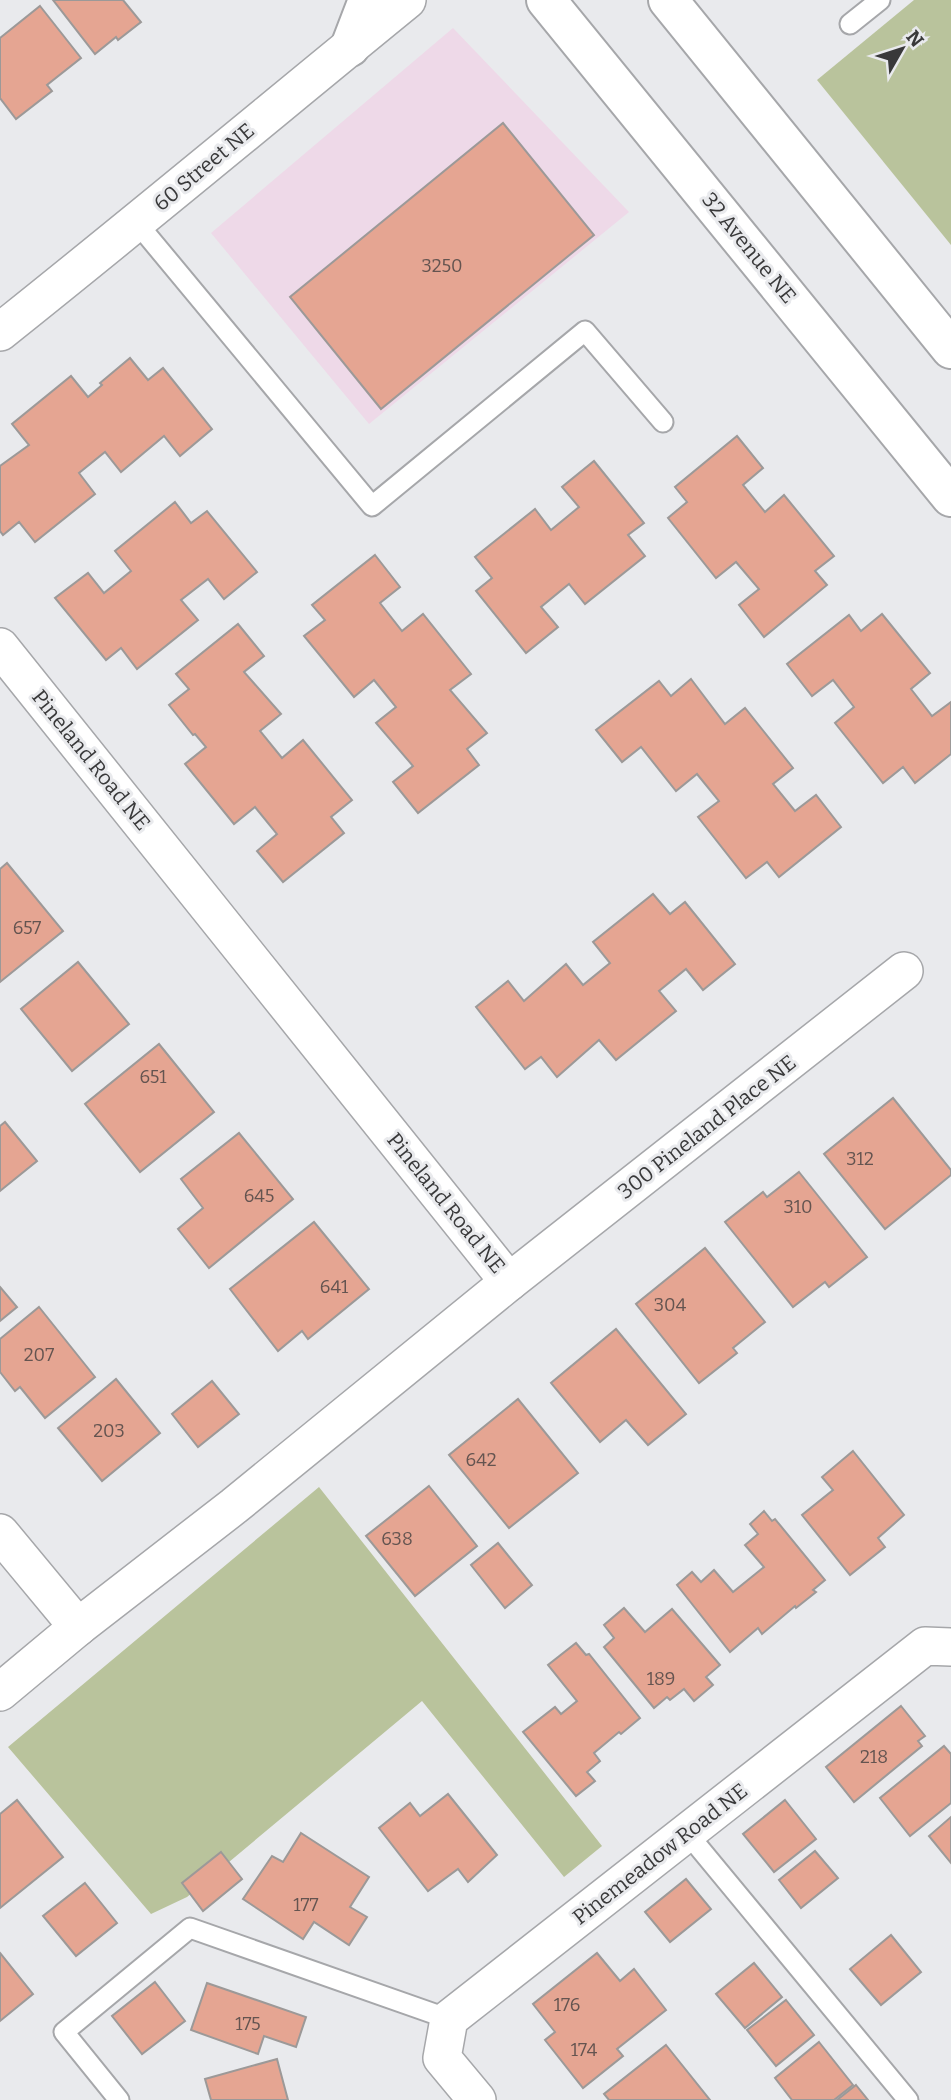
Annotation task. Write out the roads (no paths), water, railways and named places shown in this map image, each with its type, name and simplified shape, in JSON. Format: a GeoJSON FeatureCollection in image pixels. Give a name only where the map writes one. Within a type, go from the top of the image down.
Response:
{"type":"FeatureCollection","features":[{"type":"Feature","properties":{"kind":"main road"},"geometry":{"type":"LineString","coordinates":[[350,47],[368,0]]}},
{"type":"Feature","properties":{"kind":"main road","name":"32 Avenue NE"},"geometry":{"type":"LineString","coordinates":[[546,0],[951,497]]}},
{"type":"Feature","properties":{"kind":"main road"},"geometry":{"type":"LineString","coordinates":[[668,0],[951,349]]}},
{"type":"Feature","properties":{"kind":"main road"},"geometry":{"type":"LineString","coordinates":[[696,0],[714,57]]}},
{"type":"Feature","properties":{"kind":"street","name":"60 Street NE"},"geometry":{"type":"LineString","coordinates":[[0,332],[137,223],[407,0]]}},
{"type":"Feature","properties":{"kind":"street","name":"Pineland Road NE"},"geometry":{"type":"LineString","coordinates":[[0,647],[509,1282],[0,1692]]}},
{"type":"Feature","properties":{"kind":"street","name":"300 Pineland Place NE"},"geometry":{"type":"LineString","coordinates":[[509,1282],[904,971]]}},
{"type":"Feature","properties":{"kind":"street"},"geometry":{"type":"LineString","coordinates":[[0,1533],[78,1627]]}},
{"type":"Feature","properties":{"kind":"street","name":"Pinemeadow Road NE"},"geometry":{"type":"LineString","coordinates":[[449,2019],[925,1646],[951,1647]]}},
{"type":"Feature","properties":{"kind":"street"},"geometry":{"type":"LineString","coordinates":[[449,2019],[442,2058],[477,2100]]}},
{"type":"Feature","properties":{"kind":"lane"},"geometry":{"type":"LineString","coordinates":[[850,24],[880,0]]}},
{"type":"Feature","properties":{"kind":"lane"},"geometry":{"type":"LineString","coordinates":[[137,223],[372,506],[585,331],[663,422]]}},
{"type":"Feature","properties":{"kind":"lane"},"geometry":{"type":"LineString","coordinates":[[687,1833],[908,2100]]}},
{"type":"Feature","properties":{"kind":"lane"},"geometry":{"type":"LineString","coordinates":[[119,2100],[64,2032],[190,1928],[449,2019]]}}]}
